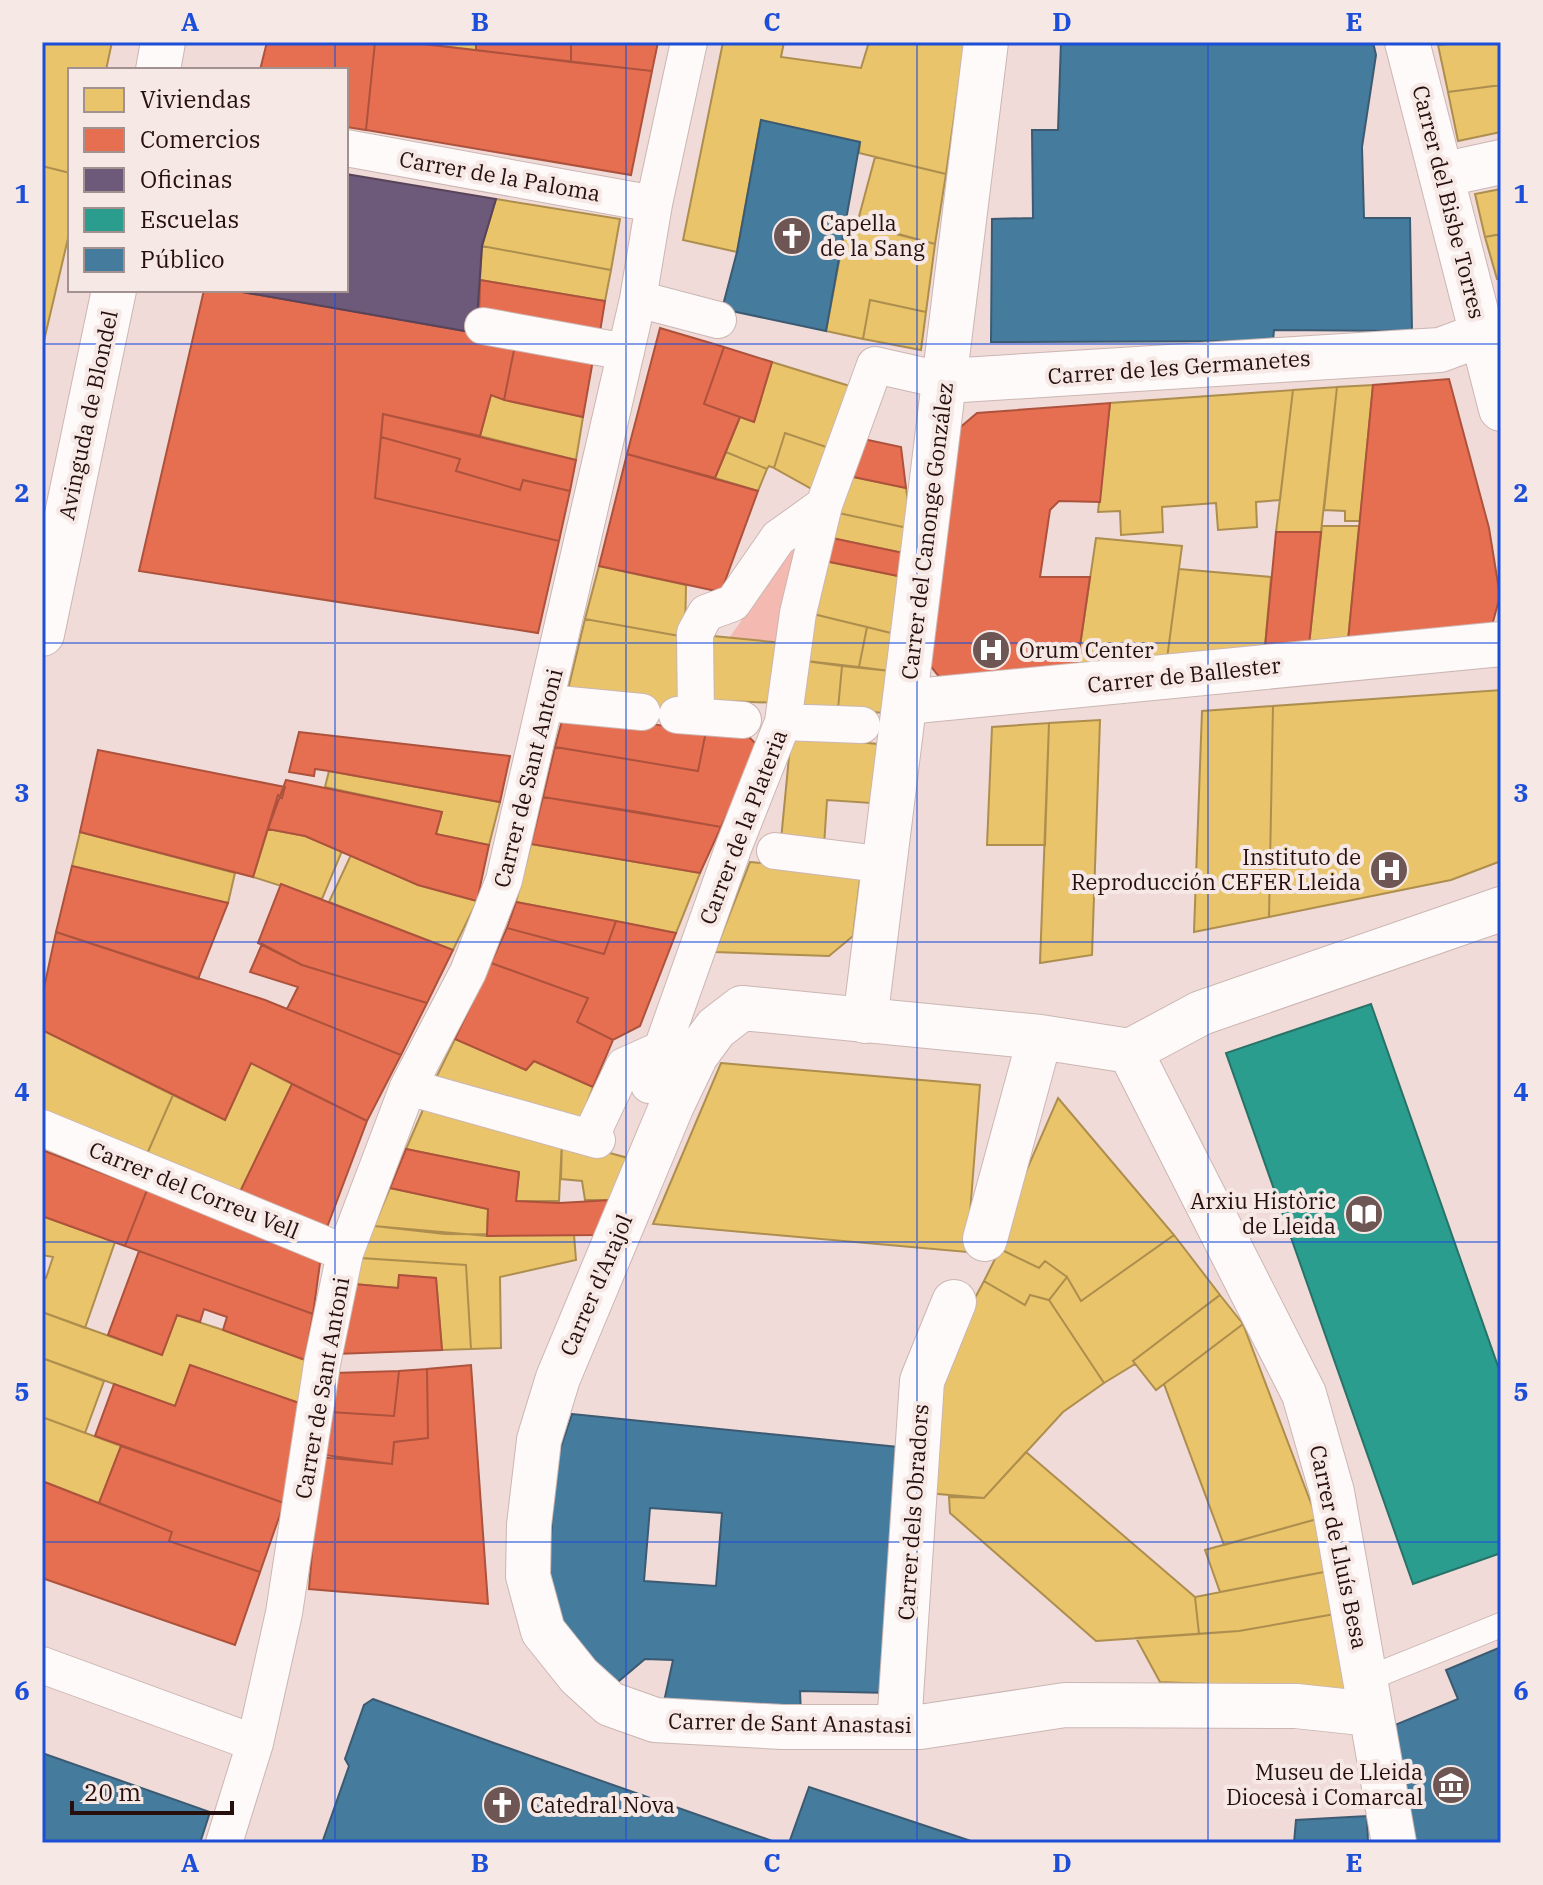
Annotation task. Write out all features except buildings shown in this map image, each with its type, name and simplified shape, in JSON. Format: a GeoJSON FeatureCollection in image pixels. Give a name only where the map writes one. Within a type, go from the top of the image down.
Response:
{"type":"FeatureCollection","features":[{"type":"Feature","properties":{"kind":"street"},"geometry":{"type":"LineString","coordinates":[[158,68],[163,42]]}},
{"type":"Feature","properties":{"kind":"street","name":"Carrer de Sant Antoni"},"geometry":{"type":"LineString","coordinates":[[224,1843],[255,1743],[288,1587],[322,1364],[345,1253],[408,1087],[468,972],[504,880],[531,759],[548,703],[638,299],[654,204],[689,42]]}},
{"type":"Feature","properties":{"kind":"street","name":"Carrer del Canonge González"},"geometry":{"type":"LineString","coordinates":[[865,1021],[887,865],[881,717],[946,381],[986,42]]}},
{"type":"Feature","properties":{"kind":"street","name":"Carrer del Bisbe Torres"},"geometry":{"type":"LineString","coordinates":[[1407,42],[1501,409]]}},
{"type":"Feature","properties":{"kind":"street","name":"Carrer de la Paloma"},"geometry":{"type":"LineString","coordinates":[[348,148],[654,204]]}},
{"type":"Feature","properties":{"kind":"street"},"geometry":{"type":"LineString","coordinates":[[1441,175],[1501,162]]}},
{"type":"Feature","properties":{"kind":"street","name":"Avinguda de Blondel"},"geometry":{"type":"LineString","coordinates":[[42,634],[114,292]]}},
{"type":"Feature","properties":{"kind":"street"},"geometry":{"type":"LineString","coordinates":[[638,299],[718,320]]}},
{"type":"Feature","properties":{"kind":"street"},"geometry":{"type":"LineString","coordinates":[[483,326],[626,352]]}},
{"type":"Feature","properties":{"kind":"street","name":"Carrer de les Germanetes"},"geometry":{"type":"LineString","coordinates":[[875,365],[946,381],[1440,350],[1483,334]]}},
{"type":"Feature","properties":{"kind":"street","name":"Carrer de la Plateria"},"geometry":{"type":"LineString","coordinates":[[649,1085],[679,1052],[757,849],[783,722],[798,613],[824,505],[875,365]]}},
{"type":"Feature","properties":{"kind":"street"},"geometry":{"type":"LineString","coordinates":[[671,714],[695,633],[706,613],[733,603],[778,538],[824,505]]}},
{"type":"Feature","properties":{"kind":"street","name":"Carrer de Ballester"},"geometry":{"type":"LineString","coordinates":[[783,722],[881,717],[1501,644]]}},
{"type":"Feature","properties":{"kind":"street"},"geometry":{"type":"LineString","coordinates":[[548,703],[743,720]]}},
{"type":"Feature","properties":{"kind":"street"},"geometry":{"type":"LineString","coordinates":[[757,849],[887,865]]}},
{"type":"Feature","properties":{"kind":"street"},"geometry":{"type":"LineString","coordinates":[[865,1021],[1040,1037],[1130,1051],[1201,1013],[1501,909]]}},
{"type":"Feature","properties":{"kind":"street","name":"Carrer d'Arajol"},"geometry":{"type":"LineString","coordinates":[[529,1525],[539,1440],[558,1378],[672,1105],[679,1052],[742,1008],[865,1021]]}},
{"type":"Feature","properties":{"kind":"street"},"geometry":{"type":"LineString","coordinates":[[985,1239],[1040,1037]]}},
{"type":"Feature","properties":{"kind":"street","name":"Carrer de Lluís Besa"},"geometry":{"type":"LineString","coordinates":[[1130,1051],[1304,1394],[1332,1492],[1394,1843]]}},
{"type":"Feature","properties":{"kind":"street"},"geometry":{"type":"LineString","coordinates":[[408,1087],[593,1139],[624,1066],[679,1052]]}},
{"type":"Feature","properties":{"kind":"street","name":"Carrer del Correu Vell"},"geometry":{"type":"LineString","coordinates":[[42,1128],[345,1253]]}},
{"type":"Feature","properties":{"kind":"street","name":"Carrer dels Obradors"},"geometry":{"type":"LineString","coordinates":[[899,1727],[922,1381],[954,1302]]}},
{"type":"Feature","properties":{"kind":"street","name":"Carrer de Sant Anastasi"},"geometry":{"type":"LineString","coordinates":[[529,1525],[528,1576],[543,1631],[579,1676],[610,1704],[655,1720],[783,1727],[899,1727],[1065,1705],[1296,1706],[1369,1697]]}},
{"type":"Feature","properties":{"kind":"street"},"geometry":{"type":"LineString","coordinates":[[42,1665],[255,1743]]}},
{"type":"Feature","properties":{"kind":"lane"},"geometry":{"type":"LineString","coordinates":[[1369,1697],[1501,1625]]}},
{"type":"Feature","properties":{"kind":"shaded area"},"geometry":{"type":"Polygon","coordinates":[[[811,523],[783,643],[729,638],[811,523]]]}},
{"type":"Feature","properties":{"kind":"place","name":"Capella de la Sang"},"geometry":{"type":"Point","coordinates":[792,236]}},
{"type":"Feature","properties":{"kind":"place","name":"Orum Center"},"geometry":{"type":"Point","coordinates":[991,650]}},
{"type":"Feature","properties":{"kind":"place","name":"Instituto de Reproducción CEFER Lleida"},"geometry":{"type":"Point","coordinates":[1389,870]}},
{"type":"Feature","properties":{"kind":"place","name":"Arxiu Històric de Lleida"},"geometry":{"type":"Point","coordinates":[1364,1214]}},
{"type":"Feature","properties":{"kind":"place","name":"Museu de Lleida Diocesà i Comarcal"},"geometry":{"type":"Point","coordinates":[1451,1785]}},
{"type":"Feature","properties":{"kind":"place","name":"Catedral Nova"},"geometry":{"type":"Point","coordinates":[502,1805]}}]}
